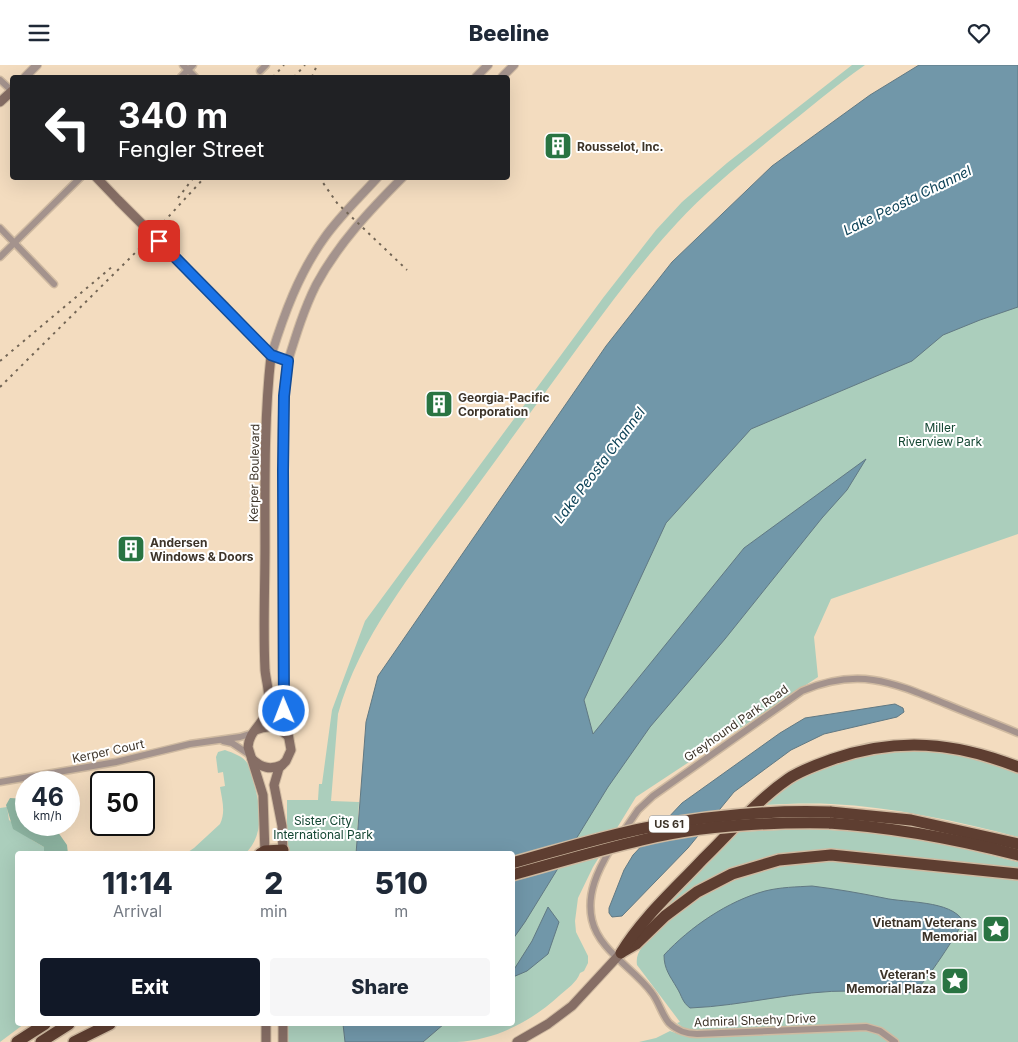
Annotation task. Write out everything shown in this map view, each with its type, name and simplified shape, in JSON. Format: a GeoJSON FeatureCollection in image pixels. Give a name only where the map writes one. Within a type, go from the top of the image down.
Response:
{"type":"FeatureCollection","features":[{"type":"Feature","properties":{"kind":"highway"},"geometry":{"type":"LineString","coordinates":[[619,955],[630,938],[698,865],[762,799],[790,777],[852,752],[883,746],[911,744],[958,748],[992,756],[1018,767]]}},
{"type":"Feature","properties":{"kind":"highway","name":"US 61"},"geometry":{"type":"LineString","coordinates":[[515,862],[644,828],[697,819],[767,813],[829,817],[949,839],[1018,855]]}},
{"type":"Feature","properties":{"kind":"highway","name":"US 61"},"geometry":{"type":"LineString","coordinates":[[515,874],[643,839],[694,831],[829,817],[870,815],[911,820],[1018,844]]}},
{"type":"Feature","properties":{"kind":"highway"},"geometry":{"type":"LineString","coordinates":[[619,955],[636,944],[664,916],[696,893],[747,868],[779,860],[831,855],[1018,874]]}},
{"type":"Feature","properties":{"kind":"highway"},"geometry":{"type":"LineString","coordinates":[[29,1034],[39,1026]]}},
{"type":"Feature","properties":{"kind":"highway"},"geometry":{"type":"LineString","coordinates":[[17,1042],[42,1026]]}},
{"type":"Feature","properties":{"kind":"highway"},"geometry":{"type":"LineString","coordinates":[[41,1042],[66,1026]]}},
{"type":"Feature","properties":{"kind":"highway"},"geometry":{"type":"LineString","coordinates":[[74,1042],[106,1026]]}},
{"type":"Feature","properties":{"kind":"main road"},"geometry":{"type":"LineString","coordinates":[[0,102],[10,93]]}},
{"type":"Feature","properties":{"kind":"main road"},"geometry":{"type":"LineString","coordinates":[[99,180],[271,355],[288,361],[284,396],[284,711],[291,750],[275,778],[274,785],[282,826],[283,851]]}},
{"type":"Feature","properties":{"kind":"main road","name":"Kerper Boulevard"},"geometry":{"type":"LineString","coordinates":[[263,851],[263,795],[248,743],[254,731],[264,720],[269,701],[265,671],[265,510],[268,382],[271,355]]}},
{"type":"Feature","properties":{"kind":"main road"},"geometry":{"type":"LineString","coordinates":[[254,731],[272,727],[281,729],[288,736]]}},
{"type":"Feature","properties":{"kind":"main road"},"geometry":{"type":"LineString","coordinates":[[251,757],[260,765],[268,768],[282,765]]}},
{"type":"Feature","properties":{"kind":"main road"},"geometry":{"type":"LineString","coordinates":[[517,1042],[548,1024],[572,1006],[619,955]]}},
{"type":"Feature","properties":{"kind":"main road"},"geometry":{"type":"LineString","coordinates":[[266,1026],[266,1042]]}},
{"type":"Feature","properties":{"kind":"main road"},"geometry":{"type":"LineString","coordinates":[[283,1026],[283,1042]]}},
{"type":"Feature","properties":{"kind":"street"},"geometry":{"type":"LineString","coordinates":[[27,75],[37,65]]}},
{"type":"Feature","properties":{"kind":"street"},"geometry":{"type":"LineString","coordinates":[[185,68],[193,65]]}},
{"type":"Feature","properties":{"kind":"street"},"geometry":{"type":"LineString","coordinates":[[260,71],[266,65]]}},
{"type":"Feature","properties":{"kind":"street"},"geometry":{"type":"LineString","coordinates":[[478,75],[488,65]]}},
{"type":"Feature","properties":{"kind":"street"},"geometry":{"type":"LineString","coordinates":[[504,75],[514,65]]}},
{"type":"Feature","properties":{"kind":"street"},"geometry":{"type":"LineString","coordinates":[[0,80],[10,89]]}},
{"type":"Feature","properties":{"kind":"street"},"geometry":{"type":"LineString","coordinates":[[0,257],[78,180]]}},
{"type":"Feature","properties":{"kind":"street","name":"Kerper Boulevard"},"geometry":{"type":"LineString","coordinates":[[271,355],[288,307],[312,258],[338,221],[375,180]]}},
{"type":"Feature","properties":{"kind":"street"},"geometry":{"type":"LineString","coordinates":[[288,361],[310,298],[326,267],[349,234],[400,180]]}},
{"type":"Feature","properties":{"kind":"street"},"geometry":{"type":"LineString","coordinates":[[0,229],[54,284]]}},
{"type":"Feature","properties":{"kind":"street","name":"Greyhound Park Road"},"geometry":{"type":"LineString","coordinates":[[619,955],[603,943],[594,929],[590,903],[594,881],[616,841],[638,810],[653,796],[802,691],[825,682],[837,680],[867,678],[880,680],[912,690],[1018,733]]}},
{"type":"Feature","properties":{"kind":"street","name":"Kerper Court"},"geometry":{"type":"LineString","coordinates":[[0,782],[108,763],[254,731]]}},
{"type":"Feature","properties":{"kind":"street"},"geometry":{"type":"LineString","coordinates":[[219,739],[232,743],[251,757]]}},
{"type":"Feature","properties":{"kind":"street","name":"Admiral Sheehy Drive"},"geometry":{"type":"LineString","coordinates":[[619,955],[647,986],[658,1001],[669,1023],[684,1033],[697,1035],[866,1027],[880,1031],[895,1042]]}},
{"type":"Feature","properties":{"kind":"green space","name":"Sister City International Park"},"geometry":{"type":"Polygon","coordinates":[[[852,65],[865,65],[821,98],[726,177],[701,199],[664,238],[602,315],[415,569],[396,596],[362,654],[348,683],[338,714],[331,801],[359,802],[356,851],[287,851],[287,800],[318,800],[332,710],[365,621],[603,298],[656,230],[682,202],[727,163],[852,65]]]}},
{"type":"Feature","properties":{"kind":"green space","name":"Miller Riverview Park"},"geometry":{"type":"Polygon","coordinates":[[[1018,295],[1018,534],[831,599],[814,637],[818,677],[636,797],[593,867],[578,898],[575,921],[576,932],[588,956],[588,963],[584,971],[580,973],[569,988],[538,1013],[515,1026],[515,925],[572,773],[586,619],[717,437],[1018,295]]]}},
{"type":"Feature","properties":{"kind":"green space"},"geometry":{"type":"Polygon","coordinates":[[[919,747],[981,758],[1018,772],[1018,837],[948,820],[878,808],[822,804],[762,805],[786,786],[809,772],[844,758],[919,747]]]}},
{"type":"Feature","properties":{"kind":"green space"},"geometry":{"type":"Polygon","coordinates":[[[225,750],[241,757],[250,767],[256,789],[260,819],[256,837],[248,851],[190,851],[220,824],[222,819],[223,806],[220,787],[225,786],[223,772],[218,773],[216,757],[218,752],[225,750]]]}},
{"type":"Feature","properties":{"kind":"green space"},"geometry":{"type":"Polygon","coordinates":[[[10,798],[15,798],[15,830],[6,805],[10,798]]]}},
{"type":"Feature","properties":{"kind":"green space"},"geometry":{"type":"Polygon","coordinates":[[[7,807],[9,820],[15,825],[15,836],[27,836],[44,847],[44,851],[15,851],[15,1026],[21,1026],[0,1042],[0,808],[7,807]]]}},
{"type":"Feature","properties":{"kind":"green space"},"geometry":{"type":"Polygon","coordinates":[[[806,829],[873,832],[942,843],[1018,862],[1018,869],[858,852],[812,851],[790,853],[743,864],[719,874],[695,887],[658,914],[734,832],[806,829]]]}},
{"type":"Feature","properties":{"kind":"green space"},"geometry":{"type":"Polygon","coordinates":[[[25,836],[61,836],[67,845],[68,851],[44,851],[44,847],[25,836]]]}},
{"type":"Feature","properties":{"kind":"green space"},"geometry":{"type":"Polygon","coordinates":[[[819,860],[1018,879],[1018,1042],[639,1042],[656,1038],[670,1031],[684,1036],[681,1026],[677,1023],[680,1022],[637,965],[639,952],[652,936],[669,919],[707,892],[749,875],[819,860]]]}},
{"type":"Feature","properties":{"kind":"green space"},"geometry":{"type":"Polygon","coordinates":[[[287,1026],[343,1026],[345,1042],[287,1042],[287,1026]]]}},
{"type":"Feature","properties":{"kind":"green space","name":"Miller Riverview Park"},"geometry":{"type":"Polygon","coordinates":[[[442,1026],[515,1026],[499,1033],[471,1040],[423,1042],[442,1026]]]}},
{"type":"Feature","properties":{"kind":"water","name":"Lake Peosta Channel"},"geometry":{"type":"Polygon","coordinates":[[[919,65],[1018,65],[1018,307],[943,335],[912,361],[751,429],[666,523],[584,700],[593,734],[744,548],[866,459],[847,490],[650,727],[608,787],[515,936],[515,851],[356,851],[366,722],[378,676],[606,346],[672,262],[772,166],[870,95],[919,65]]]}},
{"type":"Feature","properties":{"kind":"water"},"geometry":{"type":"Polygon","coordinates":[[[895,704],[903,708],[904,712],[897,717],[824,734],[791,750],[734,792],[688,848],[622,916],[612,917],[609,913],[609,908],[624,870],[633,855],[682,803],[780,733],[805,718],[895,704]]]}},
{"type":"Feature","properties":{"kind":"water"},"geometry":{"type":"Polygon","coordinates":[[[812,886],[938,906],[949,909],[963,921],[934,968],[916,990],[911,992],[895,994],[832,991],[710,1007],[690,1008],[687,1006],[665,964],[664,955],[674,945],[710,916],[751,895],[788,887],[812,886]]]}},
{"type":"Feature","properties":{"kind":"water"},"geometry":{"type":"Polygon","coordinates":[[[548,907],[559,922],[548,954],[527,971],[515,976],[515,968],[532,941],[548,907]]]}},
{"type":"Feature","properties":{"kind":"water"},"geometry":{"type":"Polygon","coordinates":[[[343,1026],[442,1026],[423,1042],[345,1042],[343,1026]]]}},
{"type":"Feature","properties":{"kind":"railway"},"geometry":{"type":"LineString","coordinates":[[275,75],[284,65]]}},
{"type":"Feature","properties":{"kind":"railway"},"geometry":{"type":"LineString","coordinates":[[296,75],[305,65]]}},
{"type":"Feature","properties":{"kind":"railway"},"geometry":{"type":"LineString","coordinates":[[313,75],[317,65]]}},
{"type":"Feature","properties":{"kind":"railway"},"geometry":{"type":"LineString","coordinates":[[178,198],[192,180]]}},
{"type":"Feature","properties":{"kind":"railway"},"geometry":{"type":"LineString","coordinates":[[0,387],[137,251],[202,180]]}},
{"type":"Feature","properties":{"kind":"railway"},"geometry":{"type":"LineString","coordinates":[[321,180],[337,203],[407,270]]}},
{"type":"Feature","properties":{"kind":"railway"},"geometry":{"type":"LineString","coordinates":[[0,361],[113,266]]}},
{"type":"Feature","properties":{"kind":"place","name":"Rousselot, Inc."},"geometry":{"type":"Point","coordinates":[558,146]}},
{"type":"Feature","properties":{"kind":"place","name":"Georgia-Pacific Corporation"},"geometry":{"type":"Point","coordinates":[439,404]}},
{"type":"Feature","properties":{"kind":"place","name":"Andersen Windows & Doors"},"geometry":{"type":"Point","coordinates":[131,549]}},
{"type":"Feature","properties":{"kind":"place","name":"Vietnam Veterans Memorial"},"geometry":{"type":"Point","coordinates":[996,929]}},
{"type":"Feature","properties":{"kind":"place","name":"Veteran's Memorial Plaza"},"geometry":{"type":"Point","coordinates":[955,981]}},
{"type":"Feature","properties":{"kind":"route"},"geometry":{"type":"LineString","coordinates":[[159,241],[271,355],[288,361],[284,396],[283,470],[284,711]]}}]}
